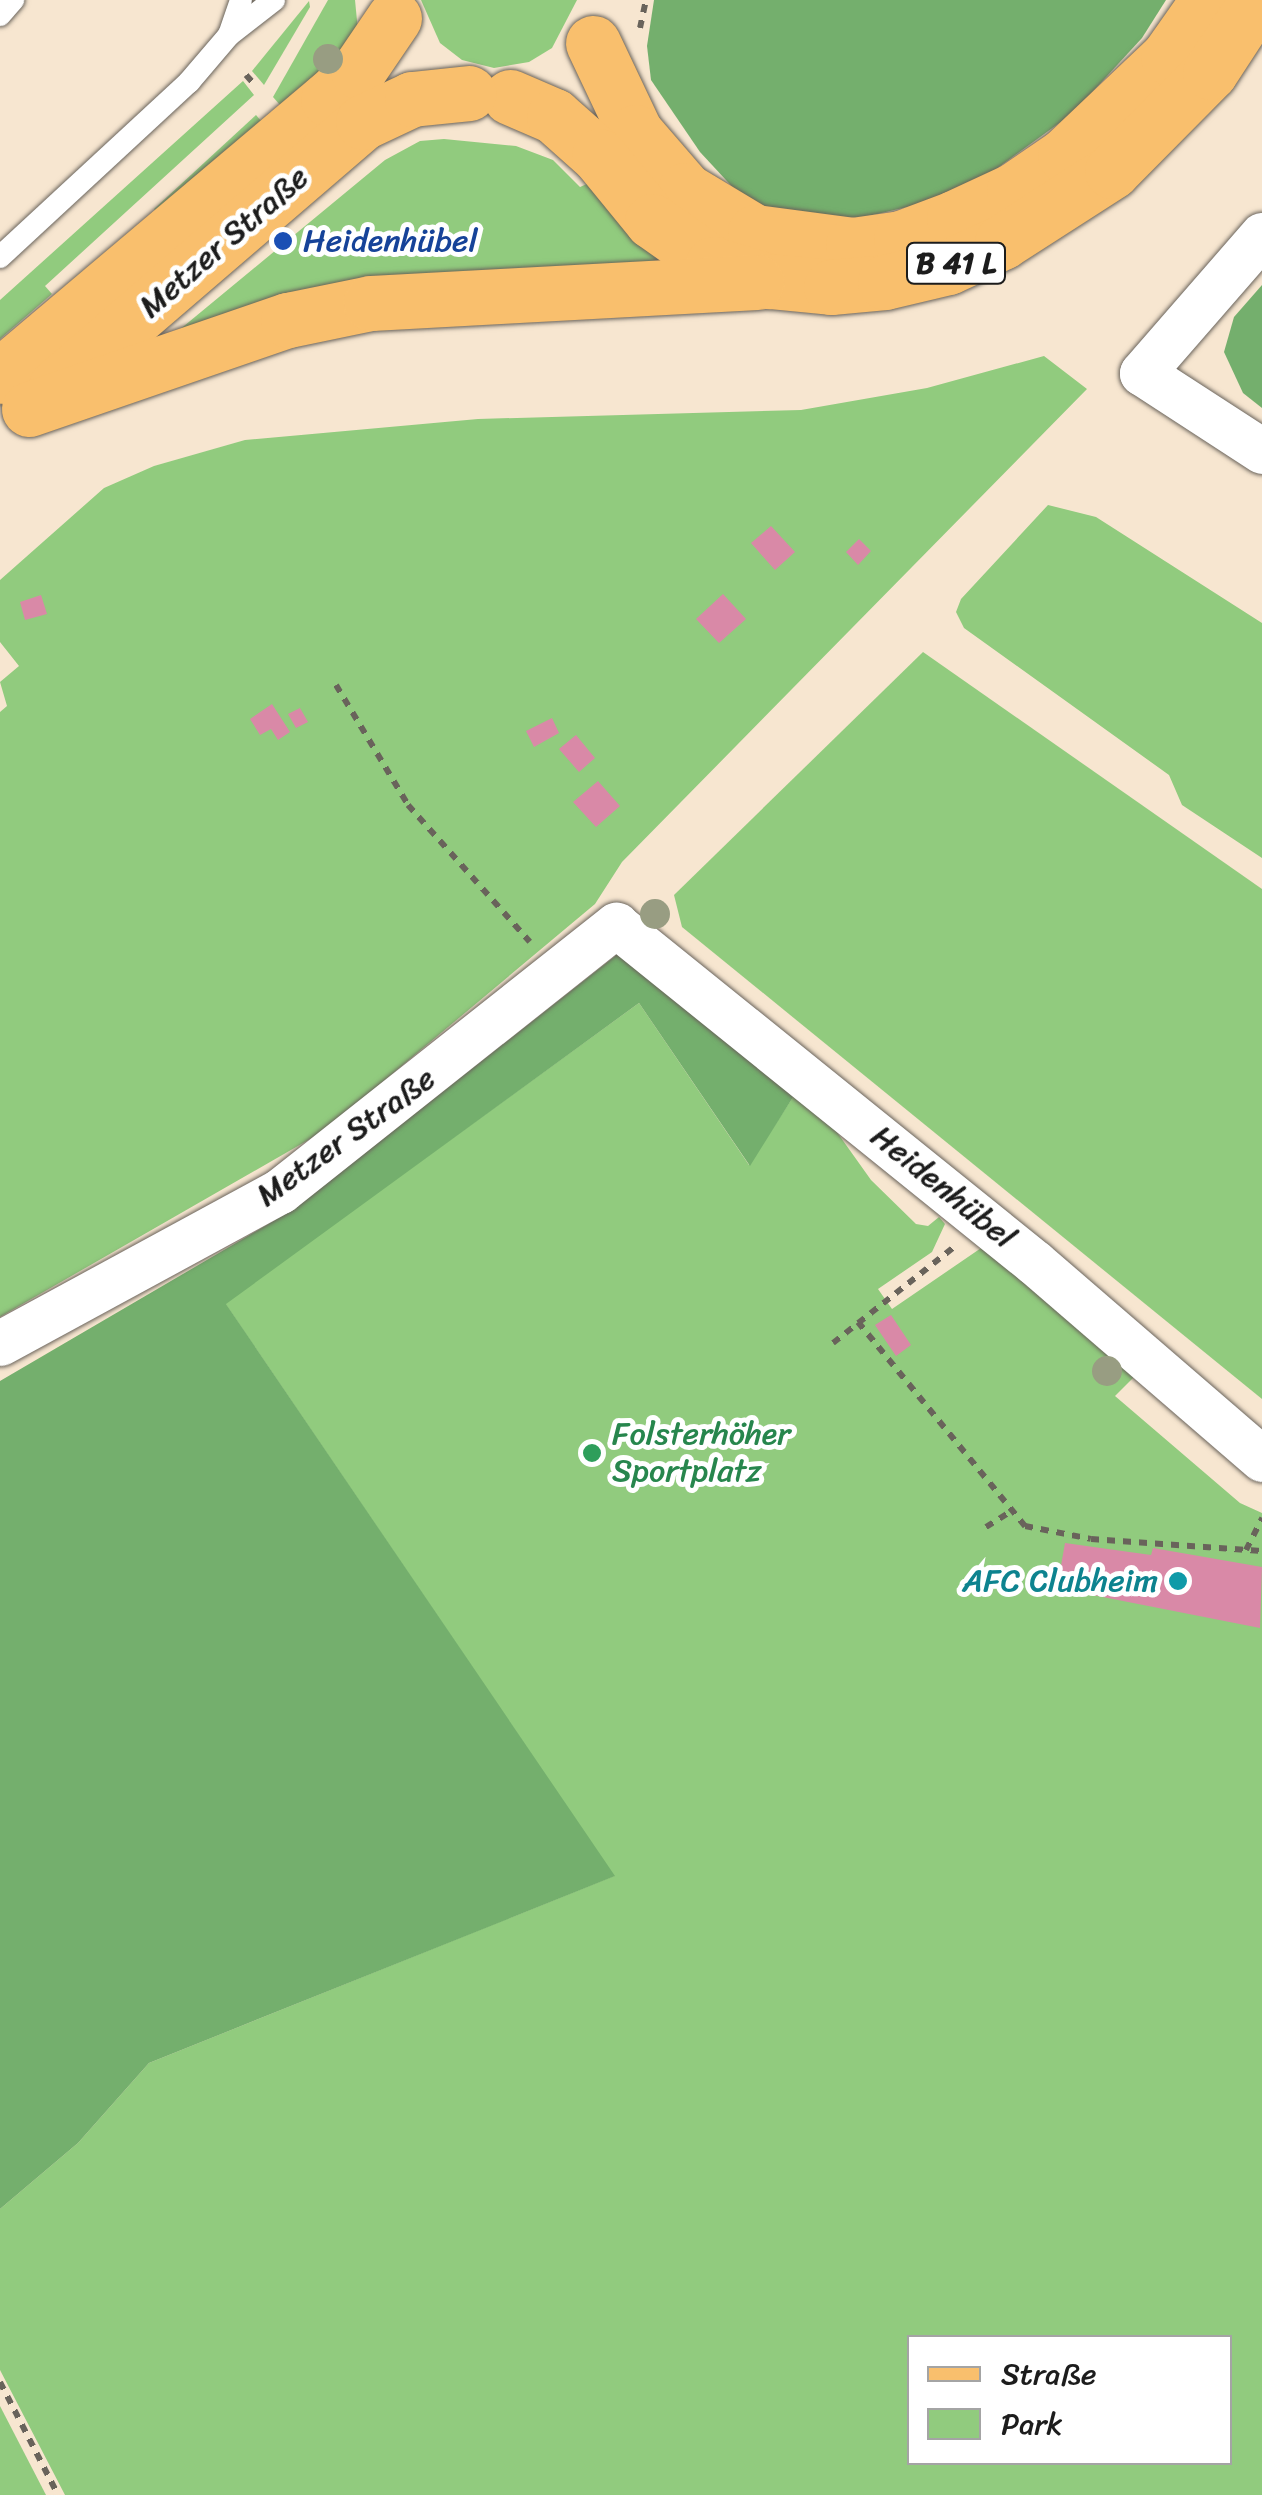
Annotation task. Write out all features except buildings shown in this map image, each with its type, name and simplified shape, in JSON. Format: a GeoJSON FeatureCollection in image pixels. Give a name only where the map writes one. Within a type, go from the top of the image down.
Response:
{"type":"FeatureCollection","features":[{"type":"Feature","properties":{"kind":"main road","name":"B 41 L"},"geometry":{"type":"LineString","coordinates":[[600,22],[635,132],[685,190],[755,232],[852,245],[901,238],[1014,190],[1064,155],[1168,57],[1208,0]]}},
{"type":"Feature","properties":{"kind":"main road","name":"B 41 L"},"geometry":{"type":"LineString","coordinates":[[489,95],[554,116],[677,242],[713,264],[769,281],[831,287],[885,282],[948,267],[1002,242],[1112,172],[1164,124],[1210,72],[1257,0]]}},
{"type":"Feature","properties":{"kind":"main road","name":"Metzer Straße"},"geometry":{"type":"LineString","coordinates":[[393,9],[424,68],[489,95]]}},
{"type":"Feature","properties":{"kind":"main road","name":"Metzer Straße"},"geometry":{"type":"LineString","coordinates":[[10,406],[358,71],[393,9]]}},
{"type":"Feature","properties":{"kind":"main road","name":"Metzer Straße"},"geometry":{"type":"LineString","coordinates":[[10,406],[363,122],[412,98],[489,95],[565,76],[600,22]]}},
{"type":"Feature","properties":{"kind":"main road"},"geometry":{"type":"LineString","coordinates":[[10,406],[272,326],[371,303],[769,281]]}},
{"type":"Feature","properties":{"kind":"street"},"geometry":{"type":"LineString","coordinates":[[1262,235],[1142,374],[1262,450]]}},
{"type":"Feature","properties":{"kind":"street","name":"Metzer Straße"},"geometry":{"type":"LineString","coordinates":[[0,1343],[280,1191],[616,925]]}},
{"type":"Feature","properties":{"kind":"street","name":"Heidenhübel"},"geometry":{"type":"LineString","coordinates":[[616,925],[980,1218],[1262,1459]]}},
{"type":"Feature","properties":{"kind":"lane"},"geometry":{"type":"LineString","coordinates":[[0,15],[13,0]]}},
{"type":"Feature","properties":{"kind":"lane"},"geometry":{"type":"LineString","coordinates":[[229,35],[241,0]]}},
{"type":"Feature","properties":{"kind":"lane"},"geometry":{"type":"LineString","coordinates":[[0,256],[189,82],[229,35],[274,0]]}},
{"type":"Feature","properties":{"kind":"path"},"geometry":{"type":"LineString","coordinates":[[246,74],[254,84]]}},
{"type":"Feature","properties":{"kind":"path"},"geometry":{"type":"LineString","coordinates":[[336,685],[408,805],[558,972]]}},
{"type":"Feature","properties":{"kind":"path"},"geometry":{"type":"LineString","coordinates":[[833,1343],[920,1280],[980,1218]]}},
{"type":"Feature","properties":{"kind":"path"},"geometry":{"type":"LineString","coordinates":[[858,1322],[1025,1526],[1091,1539],[1262,1551]]}},
{"type":"Feature","properties":{"kind":"path"},"geometry":{"type":"LineString","coordinates":[[986,1527],[1012,1511]]}},
{"type":"Feature","properties":{"kind":"path"},"geometry":{"type":"LineString","coordinates":[[1246,1550],[1262,1518]]}},
{"type":"Feature","properties":{"kind":"path"},"geometry":{"type":"LineString","coordinates":[[0,2382],[58,2495]]}},
{"type":"Feature","properties":{"kind":"green space"},"geometry":{"type":"Polygon","coordinates":[[[328,0],[355,0],[358,31],[287,113],[273,97],[328,0]]]}},
{"type":"Feature","properties":{"kind":"green space"},"geometry":{"type":"Polygon","coordinates":[[[421,0],[577,0],[552,48],[529,62],[494,68],[462,60],[440,43],[421,0]]]}},
{"type":"Feature","properties":{"kind":"green space"},"geometry":{"type":"Polygon","coordinates":[[[654,0],[1166,0],[1142,38],[1073,113],[992,172],[933,201],[860,218],[777,212],[738,193],[700,152],[651,80],[647,46],[654,0]]]}},
{"type":"Feature","properties":{"kind":"green space"},"geometry":{"type":"Polygon","coordinates":[[[309,1],[310,7],[264,85],[252,71],[309,1]]]}},
{"type":"Feature","properties":{"kind":"green space"},"geometry":{"type":"Polygon","coordinates":[[[243,81],[254,95],[45,286],[52,294],[0,339],[0,300],[243,81]]]}},
{"type":"Feature","properties":{"kind":"green space"},"geometry":{"type":"Polygon","coordinates":[[[256,115],[268,129],[163,220],[154,209],[256,115]]]}},
{"type":"Feature","properties":{"kind":"green space"},"geometry":{"type":"Polygon","coordinates":[[[444,139],[516,146],[553,160],[580,187],[589,183],[665,267],[161,345],[385,160],[420,141],[444,139]]]}},
{"type":"Feature","properties":{"kind":"green space"},"geometry":{"type":"Polygon","coordinates":[[[1262,285],[1262,408],[1243,393],[1224,352],[1234,317],[1262,285]]]}},
{"type":"Feature","properties":{"kind":"green space"},"geometry":{"type":"Polygon","coordinates":[[[1044,356],[1087,389],[622,862],[595,904],[324,1131],[0,1317],[0,712],[7,706],[0,682],[19,666],[0,642],[0,580],[104,488],[154,466],[245,440],[478,419],[801,410],[927,388],[1044,356]]]}},
{"type":"Feature","properties":{"kind":"green space"},"geometry":{"type":"Polygon","coordinates":[[[1048,505],[1096,517],[1262,623],[1262,858],[1182,805],[1169,775],[964,628],[956,612],[961,599],[1048,505]]]}},
{"type":"Feature","properties":{"kind":"green space"},"geometry":{"type":"Polygon","coordinates":[[[923,652],[1262,889],[1262,1399],[682,927],[674,895],[923,652]]]}},
{"type":"Feature","properties":{"kind":"green space"},"geometry":{"type":"Polygon","coordinates":[[[619,953],[795,1094],[750,1166],[639,1003],[226,1304],[615,1876],[149,2063],[78,2143],[0,2209],[0,1381],[294,1209],[619,953]]]}},
{"type":"Feature","properties":{"kind":"green space"},"geometry":{"type":"Polygon","coordinates":[[[639,1003],[749,1165],[795,1094],[829,1121],[871,1180],[916,1224],[928,1226],[939,1217],[945,1224],[932,1252],[878,1289],[892,1309],[987,1244],[1135,1376],[1115,1396],[1240,1503],[1262,1513],[1262,2495],[65,2495],[0,2370],[0,2209],[78,2143],[149,2063],[614,1876],[225,1303],[639,1003]]]}},
{"type":"Feature","properties":{"kind":"green space"},"geometry":{"type":"Polygon","coordinates":[[[0,2406],[46,2495],[0,2495],[0,2406]]]}},
{"type":"Feature","properties":{"kind":"place","name":"Heidenhübel"},"geometry":{"type":"Point","coordinates":[283,241]}},
{"type":"Feature","properties":{"kind":"place","name":"Folsterhöher Sportplatz"},"geometry":{"type":"Point","coordinates":[592,1453]}},
{"type":"Feature","properties":{"kind":"place","name":"AFC Clubheim"},"geometry":{"type":"Point","coordinates":[1178,1581]}}]}
